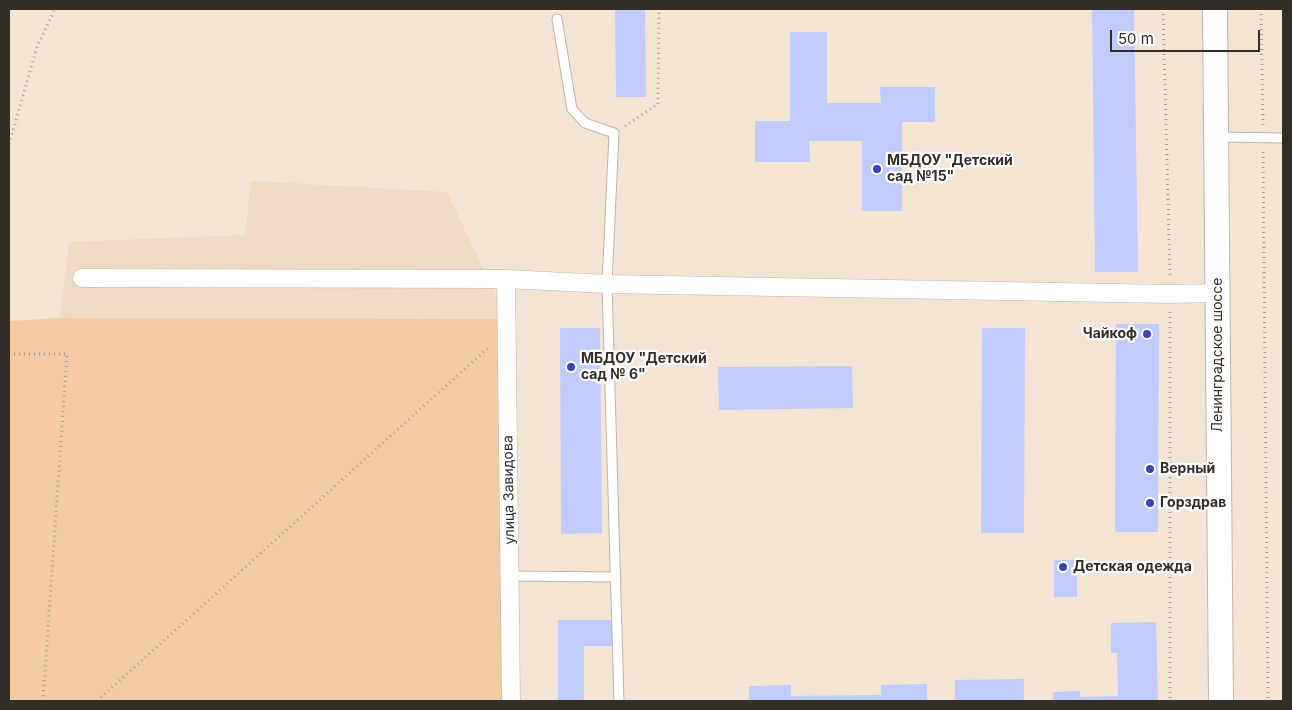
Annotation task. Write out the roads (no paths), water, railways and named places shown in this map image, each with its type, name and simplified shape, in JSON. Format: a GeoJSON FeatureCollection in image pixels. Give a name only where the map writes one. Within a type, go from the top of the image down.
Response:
{"type":"FeatureCollection","features":[{"type":"Feature","properties":{"kind":"main road","name":"Ленинградское шоссе"},"geometry":{"type":"LineString","coordinates":[[1215,9],[1221,701]]}},
{"type":"Feature","properties":{"kind":"street"},"geometry":{"type":"LineString","coordinates":[[82,278],[506,280],[607,284],[1170,294],[1218,293]]}},
{"type":"Feature","properties":{"kind":"street","name":"улица Завидова"},"geometry":{"type":"LineString","coordinates":[[506,280],[511,701]]}},
{"type":"Feature","properties":{"kind":"lane"},"geometry":{"type":"LineString","coordinates":[[558,19],[572,109],[585,123],[614,133],[607,284],[619,701]]}},
{"type":"Feature","properties":{"kind":"lane"},"geometry":{"type":"LineString","coordinates":[[1216,137],[1283,138]]}},
{"type":"Feature","properties":{"kind":"lane"},"geometry":{"type":"LineString","coordinates":[[510,576],[616,577]]}},
{"type":"Feature","properties":{"kind":"place","name":"МБДОУ \"Детский сад №15\""},"geometry":{"type":"Point","coordinates":[877,169]}},
{"type":"Feature","properties":{"kind":"place","name":"Чайкоф"},"geometry":{"type":"Point","coordinates":[1147,334]}},
{"type":"Feature","properties":{"kind":"place","name":"МБДОУ \"Детский сад № 6\""},"geometry":{"type":"Point","coordinates":[571,367]}},
{"type":"Feature","properties":{"kind":"place","name":"Верный"},"geometry":{"type":"Point","coordinates":[1150,469]}},
{"type":"Feature","properties":{"kind":"place","name":"Горздрав"},"geometry":{"type":"Point","coordinates":[1150,503]}},
{"type":"Feature","properties":{"kind":"place","name":"Детская одежда"},"geometry":{"type":"Point","coordinates":[1063,567]}}]}
